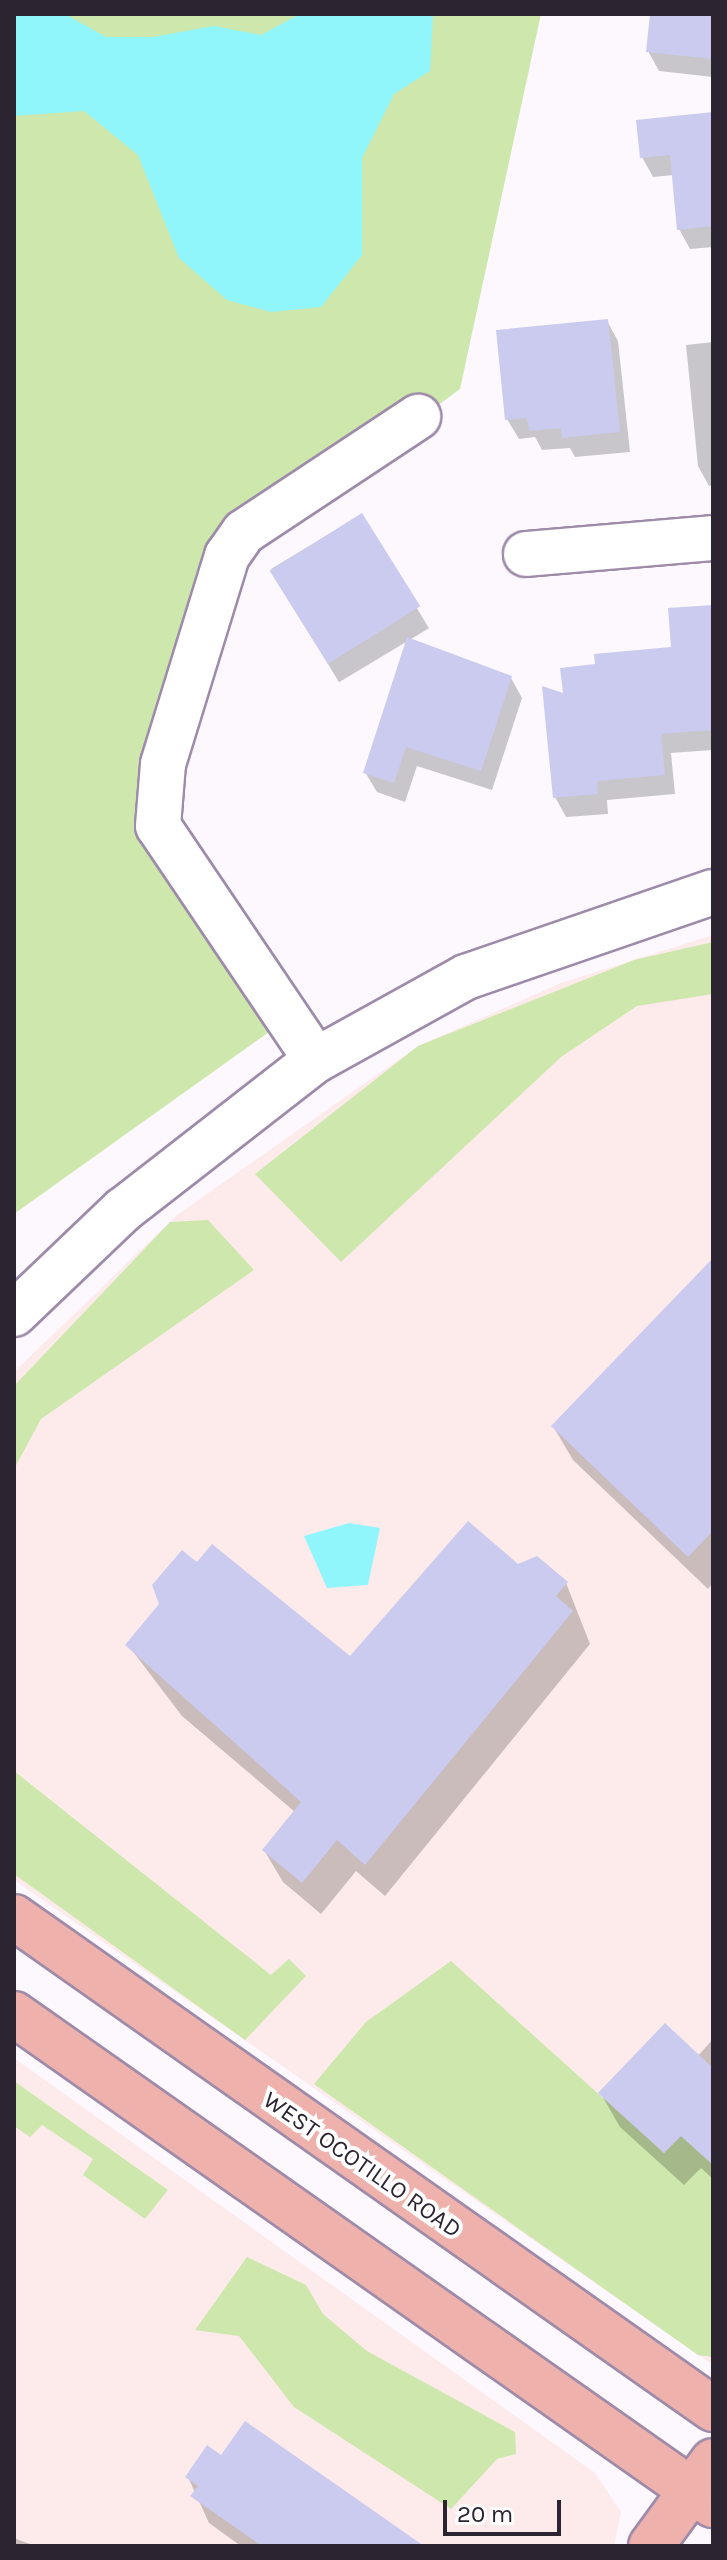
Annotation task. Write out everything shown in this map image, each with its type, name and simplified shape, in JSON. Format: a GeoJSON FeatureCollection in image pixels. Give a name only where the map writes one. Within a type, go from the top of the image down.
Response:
{"type":"FeatureCollection","features":[{"type":"Feature","properties":{"kind":"main road","name":"WEST OCOTILLO ROAD"},"geometry":{"type":"LineString","coordinates":[[14,1917],[713,2409]]}},
{"type":"Feature","properties":{"kind":"main road"},"geometry":{"type":"LineString","coordinates":[[14,2014],[706,2486],[651,2546]]}},
{"type":"Feature","properties":{"kind":"street"},"geometry":{"type":"LineString","coordinates":[[316,1060],[158,826],[163,764],[227,556],[244,532],[418,417]]}},
{"type":"Feature","properties":{"kind":"street"},"geometry":{"type":"LineString","coordinates":[[526,554],[713,538]]}},
{"type":"Feature","properties":{"kind":"street"},"geometry":{"type":"LineString","coordinates":[[14,1314],[123,1210],[316,1060],[466,977],[713,892]]}},
{"type":"Feature","properties":{"kind":"shaded area"},"geometry":{"type":"Polygon","coordinates":[[[713,935],[713,2365],[14,1880],[14,1372],[177,1215],[418,1046],[561,983],[713,935]]]}},
{"type":"Feature","properties":{"kind":"shaded area"},"geometry":{"type":"Polygon","coordinates":[[[14,2058],[595,2473],[621,2512],[614,2546],[14,2546],[14,2058]]]}},
{"type":"Feature","properties":{"kind":"green space"},"geometry":{"type":"Polygon","coordinates":[[[14,14],[541,14],[460,389],[226,561],[163,825],[283,1022],[14,1214],[14,14]]]}},
{"type":"Feature","properties":{"kind":"green space"},"geometry":{"type":"Polygon","coordinates":[[[713,942],[713,994],[637,1006],[561,1057],[341,1262],[255,1174],[418,1046],[634,960],[713,942]]]}},
{"type":"Feature","properties":{"kind":"green space"},"geometry":{"type":"Polygon","coordinates":[[[208,1220],[254,1270],[41,1419],[14,1469],[14,1386],[170,1222],[208,1220]]]}},
{"type":"Feature","properties":{"kind":"green space"},"geometry":{"type":"Polygon","coordinates":[[[14,1771],[271,1975],[289,1959],[306,1976],[245,2040],[14,1874],[14,1771]]]}},
{"type":"Feature","properties":{"kind":"green space"},"geometry":{"type":"Polygon","coordinates":[[[451,1961],[664,2153],[681,2136],[713,2165],[713,2357],[698,2355],[314,2084],[366,2022],[451,1961]]]}},
{"type":"Feature","properties":{"kind":"green space"},"geometry":{"type":"Polygon","coordinates":[[[14,2081],[168,2190],[145,2219],[83,2175],[93,2159],[42,2125],[30,2137],[14,2126],[14,2081]]]}},
{"type":"Feature","properties":{"kind":"green space"},"geometry":{"type":"Polygon","coordinates":[[[247,2257],[306,2285],[323,2314],[367,2351],[515,2432],[516,2454],[497,2459],[451,2509],[294,2407],[239,2336],[195,2330],[247,2257]]]}},
{"type":"Feature","properties":{"kind":"water"},"geometry":{"type":"Polygon","coordinates":[[[14,14],[65,14],[106,37],[153,37],[214,26],[261,35],[300,14],[433,14],[430,71],[394,94],[362,158],[362,255],[321,307],[271,312],[227,300],[179,258],[138,155],[84,111],[14,116],[14,14]]]}},
{"type":"Feature","properties":{"kind":"water"},"geometry":{"type":"Polygon","coordinates":[[[349,1523],[380,1528],[368,1585],[327,1588],[304,1536],[349,1523]]]}},
{"type":"Feature","properties":{"kind":"building"},"geometry":{"type":"Polygon","coordinates":[[[650,14],[713,14],[713,59],[646,52],[650,14]]]}},
{"type":"Feature","properties":{"kind":"building"},"geometry":{"type":"Polygon","coordinates":[[[713,112],[713,226],[677,230],[670,155],[640,158],[636,120],[713,112]]]}},
{"type":"Feature","properties":{"kind":"building"},"geometry":{"type":"Polygon","coordinates":[[[608,319],[620,432],[562,438],[561,428],[529,431],[527,418],[505,420],[496,330],[608,319]]]}},
{"type":"Feature","properties":{"kind":"building"},"geometry":{"type":"Polygon","coordinates":[[[362,513],[420,606],[328,664],[270,571],[362,513]]]}},
{"type":"Feature","properties":{"kind":"building"},"geometry":{"type":"Polygon","coordinates":[[[713,605],[713,730],[661,734],[665,775],[597,781],[598,794],[553,798],[542,686],[563,693],[560,668],[595,664],[594,654],[671,647],[668,608],[713,605]]]}},
{"type":"Feature","properties":{"kind":"building"},"geometry":{"type":"Polygon","coordinates":[[[407,637],[512,676],[481,771],[406,747],[394,783],[363,773],[407,637]]]}},
{"type":"Feature","properties":{"kind":"building"},"geometry":{"type":"Polygon","coordinates":[[[713,1258],[713,1531],[688,1557],[551,1426],[713,1258]]]}},
{"type":"Feature","properties":{"kind":"building"},"geometry":{"type":"Polygon","coordinates":[[[468,1521],[518,1564],[537,1556],[568,1582],[556,1596],[573,1611],[365,1865],[337,1840],[302,1883],[262,1850],[301,1802],[125,1645],[159,1604],[152,1585],[182,1550],[197,1562],[212,1544],[350,1656],[468,1521]]]}},
{"type":"Feature","properties":{"kind":"building"},"geometry":{"type":"Polygon","coordinates":[[[665,2023],[713,2068],[713,2165],[681,2136],[664,2153],[598,2093],[665,2023]]]}},
{"type":"Feature","properties":{"kind":"building"},"geometry":{"type":"Polygon","coordinates":[[[245,2421],[424,2546],[262,2546],[190,2496],[198,2486],[185,2477],[207,2445],[221,2455],[245,2421]]]}}]}
